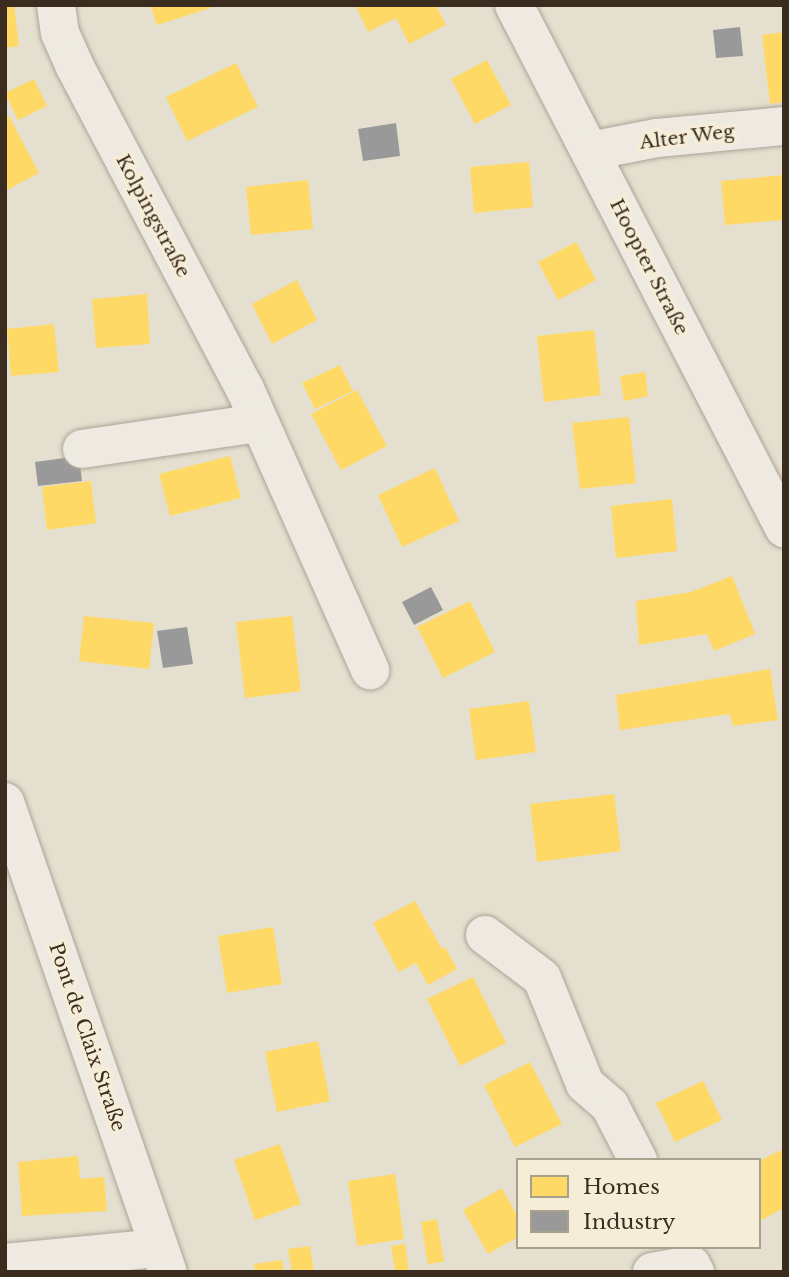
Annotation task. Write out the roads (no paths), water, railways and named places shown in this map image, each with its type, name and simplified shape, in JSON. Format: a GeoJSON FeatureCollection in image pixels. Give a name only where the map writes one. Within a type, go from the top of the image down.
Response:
{"type":"FeatureCollection","features":[{"type":"Feature","properties":{"kind":"street","name":"Kolpingstraße"},"geometry":{"type":"LineString","coordinates":[[56,5],[60,33],[74,65],[245,389],[370,670]]}},
{"type":"Feature","properties":{"kind":"street","name":"Hoopter Straße"},"geometry":{"type":"LineString","coordinates":[[514,5],[784,528]]}},
{"type":"Feature","properties":{"kind":"street","name":"Alter Weg"},"geometry":{"type":"LineString","coordinates":[[590,151],[657,138],[784,126]]}},
{"type":"Feature","properties":{"kind":"street"},"geometry":{"type":"LineString","coordinates":[[82,449],[258,423]]}},
{"type":"Feature","properties":{"kind":"street","name":"Pont de Claix Straße"},"geometry":{"type":"LineString","coordinates":[[5,802],[163,1260]]}},
{"type":"Feature","properties":{"kind":"street"},"geometry":{"type":"LineString","coordinates":[[485,935],[542,978],[585,1084],[610,1106],[637,1158]]}},
{"type":"Feature","properties":{"kind":"street"},"geometry":{"type":"LineString","coordinates":[[5,1263],[163,1260]]}},
{"type":"Feature","properties":{"kind":"street"},"geometry":{"type":"LineString","coordinates":[[652,1272],[690,1261]]}}]}
